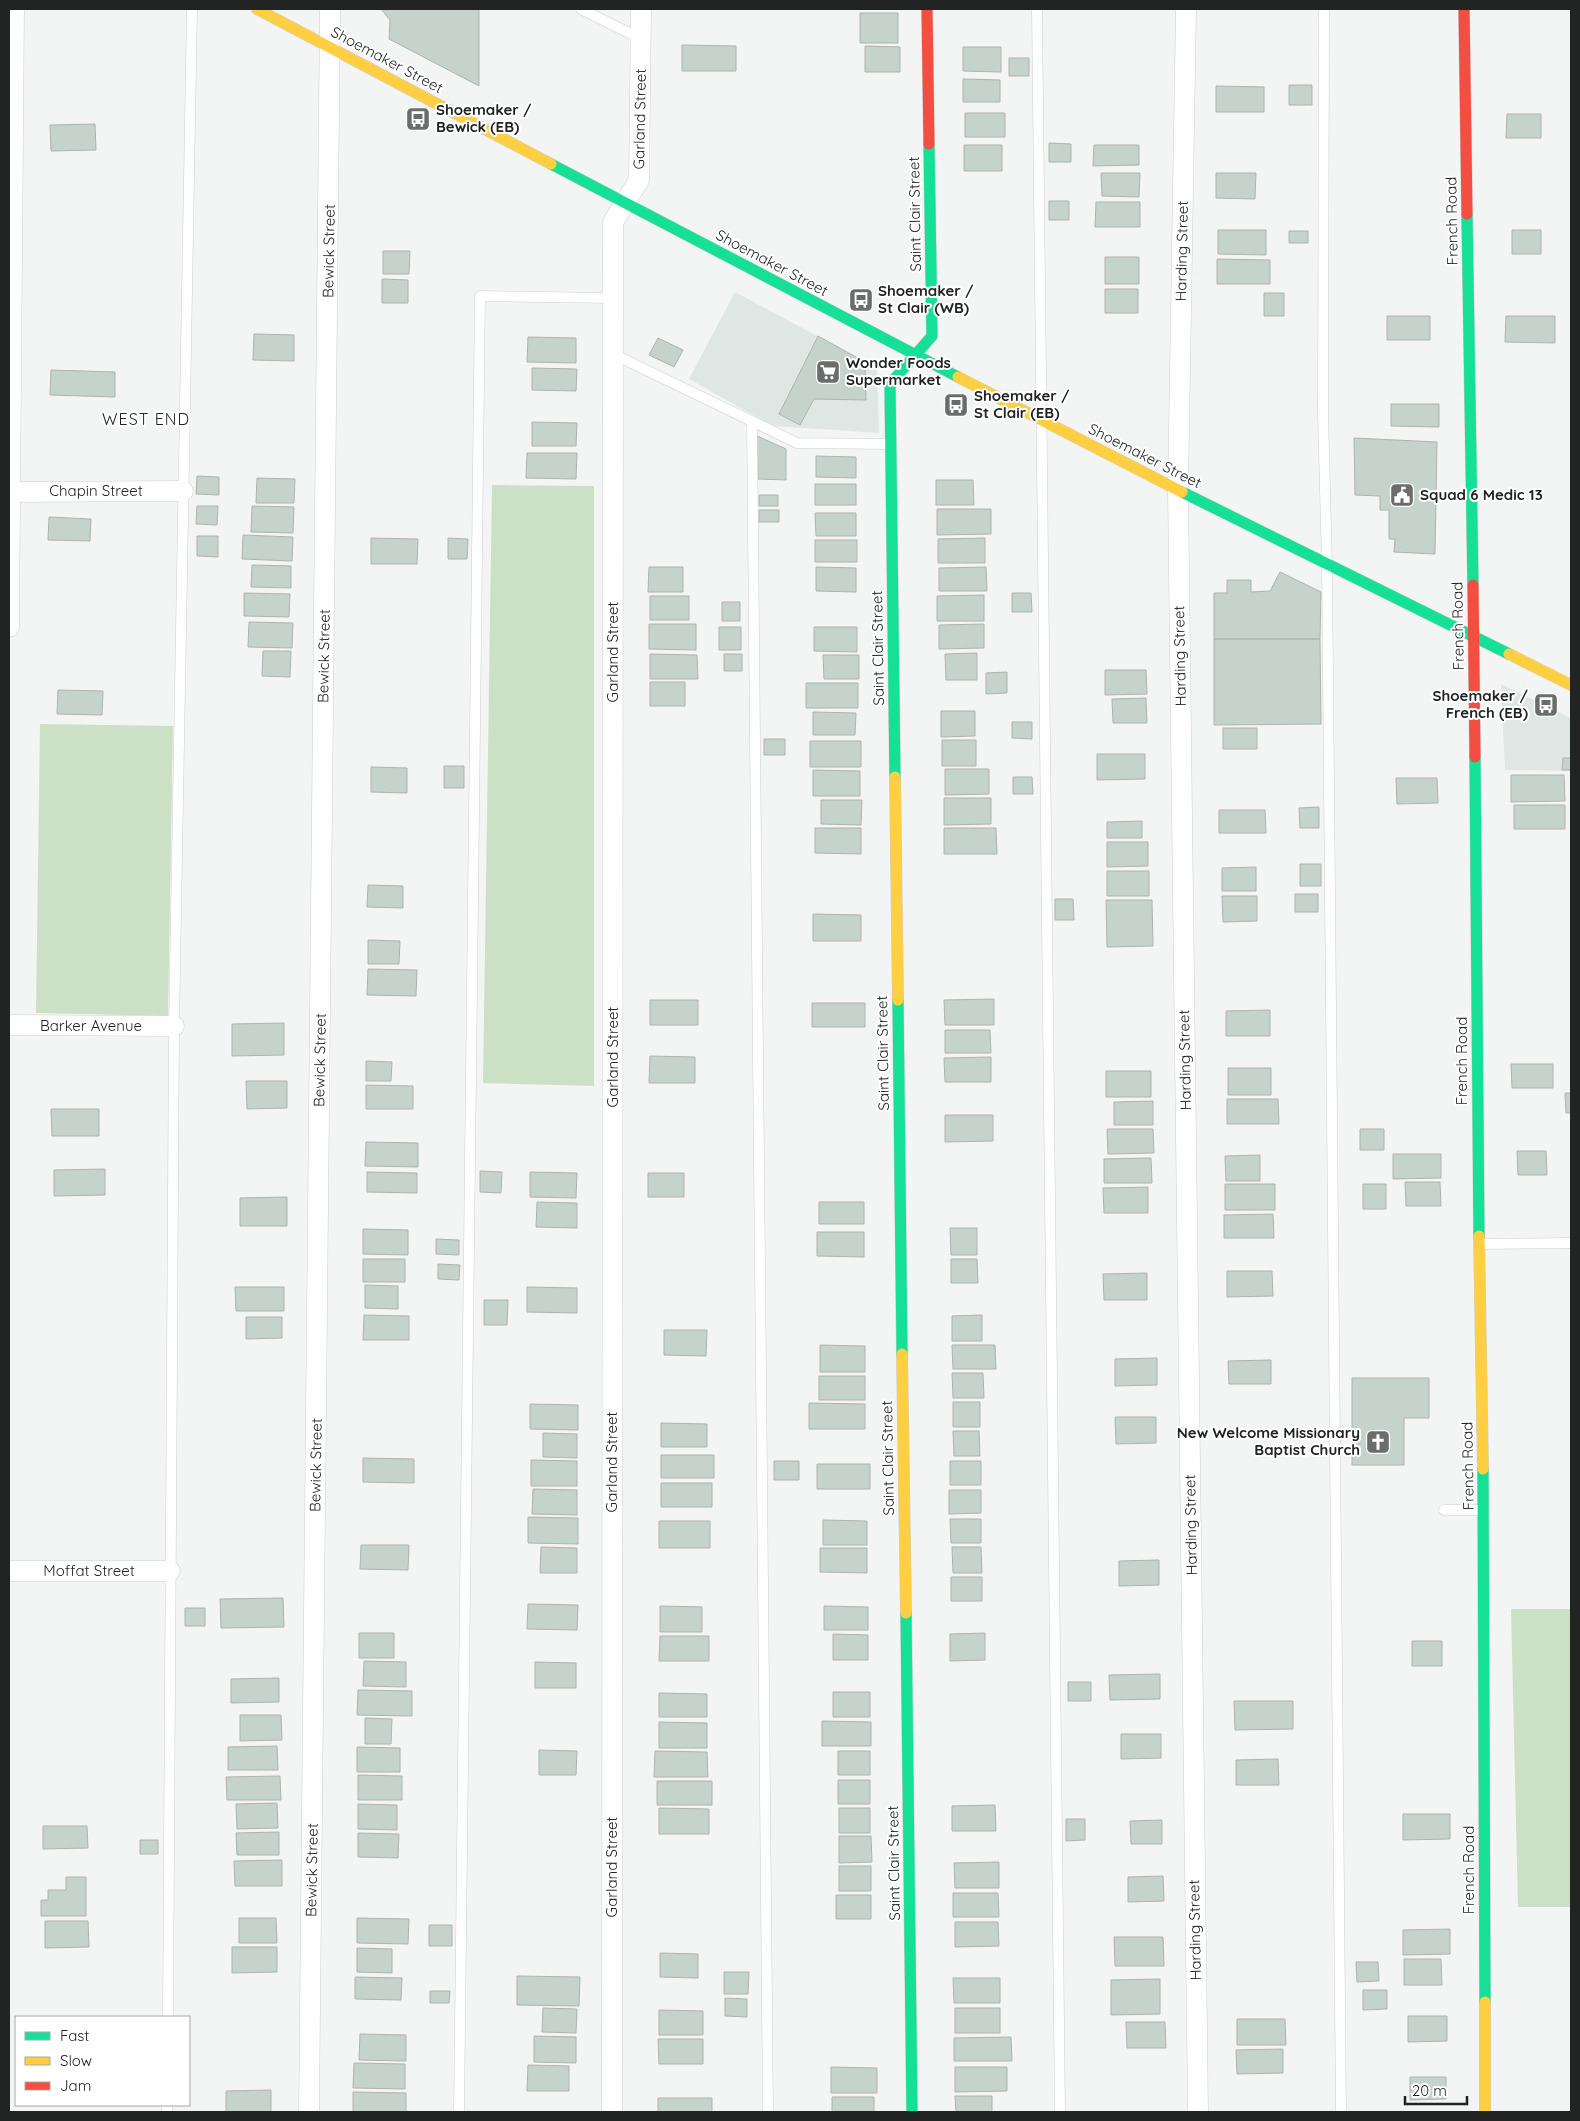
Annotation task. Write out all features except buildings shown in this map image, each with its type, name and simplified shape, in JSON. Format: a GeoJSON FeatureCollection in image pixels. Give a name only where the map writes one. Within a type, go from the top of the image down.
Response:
{"type":"FeatureCollection","features":[{"type":"Feature","properties":{"kind":"street"},"geometry":{"type":"LineString","coordinates":[[9,627],[14,9]]}},
{"type":"Feature","properties":{"kind":"street","name":"Shoemaker Street"},"geometry":{"type":"LineString","coordinates":[[257,9],[914,355],[1178,490],[1571,686]]}},
{"type":"Feature","properties":{"kind":"street","name":"Bewick Street"},"geometry":{"type":"LineString","coordinates":[[309,2112],[330,9]]}},
{"type":"Feature","properties":{"kind":"street","name":"Garland Street"},"geometry":{"type":"LineString","coordinates":[[612,2112],[613,222],[639,180],[641,9]]}},
{"type":"Feature","properties":{"kind":"street","name":"Saint Clair Street"},"geometry":{"type":"LineString","coordinates":[[912,2112],[890,384],[932,336],[928,9]]}},
{"type":"Feature","properties":{"kind":"street","name":"Harding Street"},"geometry":{"type":"LineString","coordinates":[[1186,9],[1178,490],[1198,2112]]}},
{"type":"Feature","properties":{"kind":"street","name":"French Road"},"geometry":{"type":"LineString","coordinates":[[1464,9],[1474,637],[1479,1244],[1484,1510],[1485,2112]]}},
{"type":"Feature","properties":{"kind":"street","name":"Chapin Street"},"geometry":{"type":"LineString","coordinates":[[9,492],[183,491]]}},
{"type":"Feature","properties":{"kind":"street","name":"Barker Avenue"},"geometry":{"type":"LineString","coordinates":[[9,1025],[174,1026]]}},
{"type":"Feature","properties":{"kind":"street","name":"Moffat Street"},"geometry":{"type":"LineString","coordinates":[[9,1571],[170,1571]]}},
{"type":"Feature","properties":{"kind":"lane"},"geometry":{"type":"LineString","coordinates":[[168,2016],[174,1026],[192,9]]}},
{"type":"Feature","properties":{"kind":"lane"},"geometry":{"type":"LineString","coordinates":[[581,9],[641,39]]}},
{"type":"Feature","properties":{"kind":"lane"},"geometry":{"type":"LineString","coordinates":[[1037,9],[1060,2112]]}},
{"type":"Feature","properties":{"kind":"lane"},"geometry":{"type":"LineString","coordinates":[[1324,9],[1323,414],[1327,564],[1341,2112]]}},
{"type":"Feature","properties":{"kind":"lane"},"geometry":{"type":"LineString","coordinates":[[459,2112],[480,296],[613,298]]}},
{"type":"Feature","properties":{"kind":"lane"},"geometry":{"type":"LineString","coordinates":[[613,354],[797,443],[891,444]]}},
{"type":"Feature","properties":{"kind":"lane"},"geometry":{"type":"LineString","coordinates":[[752,422],[768,2112]]}},
{"type":"Feature","properties":{"kind":"lane"},"geometry":{"type":"LineString","coordinates":[[1479,1244],[1571,1243]]}},
{"type":"Feature","properties":{"kind":"lane"},"geometry":{"type":"LineString","coordinates":[[1444,1510],[1484,1510]]}},
{"type":"Feature","properties":{"kind":"shaded area"},"geometry":{"type":"Polygon","coordinates":[[[735,292],[877,368],[879,433],[773,426],[689,379],[735,292]]]}},
{"type":"Feature","properties":{"kind":"shaded area"},"geometry":{"type":"Polygon","coordinates":[[[1501,684],[1571,718],[1571,771],[1505,770],[1501,684]]]}},
{"type":"Feature","properties":{"kind":"green space"},"geometry":{"type":"Polygon","coordinates":[[[492,485],[594,486],[594,1086],[483,1083],[492,485]]]}},
{"type":"Feature","properties":{"kind":"green space"},"geometry":{"type":"Polygon","coordinates":[[[40,724],[173,726],[168,1016],[36,1013],[40,724]]]}},
{"type":"Feature","properties":{"kind":"green space"},"geometry":{"type":"Polygon","coordinates":[[[1511,1609],[1571,1609],[1571,1907],[1518,1907],[1511,1609]]]}},
{"type":"Feature","properties":{"kind":"traffic: fast"},"geometry":{"type":"LineString","coordinates":[[895,777],[890,384],[932,336],[929,144]]}},
{"type":"Feature","properties":{"kind":"traffic: fast"},"geometry":{"type":"LineString","coordinates":[[551,164],[958,377]]}},
{"type":"Feature","properties":{"kind":"traffic: fast"},"geometry":{"type":"LineString","coordinates":[[1467,214],[1473,585]]}},
{"type":"Feature","properties":{"kind":"traffic: fast"},"geometry":{"type":"LineString","coordinates":[[1182,492],[1509,654]]}},
{"type":"Feature","properties":{"kind":"traffic: fast"},"geometry":{"type":"LineString","coordinates":[[1475,757],[1479,1236]]}},
{"type":"Feature","properties":{"kind":"traffic: fast"},"geometry":{"type":"LineString","coordinates":[[898,1000],[902,1354]]}},
{"type":"Feature","properties":{"kind":"traffic: fast"},"geometry":{"type":"LineString","coordinates":[[1483,1469],[1485,2002]]}},
{"type":"Feature","properties":{"kind":"traffic: fast"},"geometry":{"type":"LineString","coordinates":[[906,1613],[912,2112]]}},
{"type":"Feature","properties":{"kind":"traffic: slow"},"geometry":{"type":"LineString","coordinates":[[257,9],[551,164]]}},
{"type":"Feature","properties":{"kind":"traffic: slow"},"geometry":{"type":"LineString","coordinates":[[958,377],[1182,492]]}},
{"type":"Feature","properties":{"kind":"traffic: slow"},"geometry":{"type":"LineString","coordinates":[[1509,654],[1571,685]]}},
{"type":"Feature","properties":{"kind":"traffic: slow"},"geometry":{"type":"LineString","coordinates":[[895,777],[898,1000]]}},
{"type":"Feature","properties":{"kind":"traffic: slow"},"geometry":{"type":"LineString","coordinates":[[1479,1236],[1483,1469]]}},
{"type":"Feature","properties":{"kind":"traffic: slow"},"geometry":{"type":"LineString","coordinates":[[902,1354],[906,1613]]}},
{"type":"Feature","properties":{"kind":"traffic: slow"},"geometry":{"type":"LineString","coordinates":[[1485,2002],[1485,2112]]}},
{"type":"Feature","properties":{"kind":"traffic: jam"},"geometry":{"type":"LineString","coordinates":[[927,9],[929,144]]}},
{"type":"Feature","properties":{"kind":"traffic: jam"},"geometry":{"type":"LineString","coordinates":[[1464,9],[1467,214]]}},
{"type":"Feature","properties":{"kind":"traffic: jam"},"geometry":{"type":"LineString","coordinates":[[1473,585],[1475,757]]}},
{"type":"Feature","properties":{"kind":"place","name":"Shoemaker / Bewick (EB)"},"geometry":{"type":"Point","coordinates":[418,119]}},
{"type":"Feature","properties":{"kind":"place","name":"Shoemaker / St Clair (WB)"},"geometry":{"type":"Point","coordinates":[861,300]}},
{"type":"Feature","properties":{"kind":"place","name":"Wonder Foods Supermarket"},"geometry":{"type":"Point","coordinates":[828,372]}},
{"type":"Feature","properties":{"kind":"place","name":"Shoemaker / St Clair (EB)"},"geometry":{"type":"Point","coordinates":[956,405]}},
{"type":"Feature","properties":{"kind":"place","name":"Squad 6 Medic 13"},"geometry":{"type":"Point","coordinates":[1402,495]}},
{"type":"Feature","properties":{"kind":"place","name":"Shoemaker / French (EB)"},"geometry":{"type":"Point","coordinates":[1546,705]}},
{"type":"Feature","properties":{"kind":"place","name":"New Welcome Missionary Baptist Church"},"geometry":{"type":"Point","coordinates":[1378,1442]}},
{"type":"Feature","properties":{"kind":"district","name":"WEST END"},"geometry":{"type":"Point","coordinates":[146,419]}}]}
